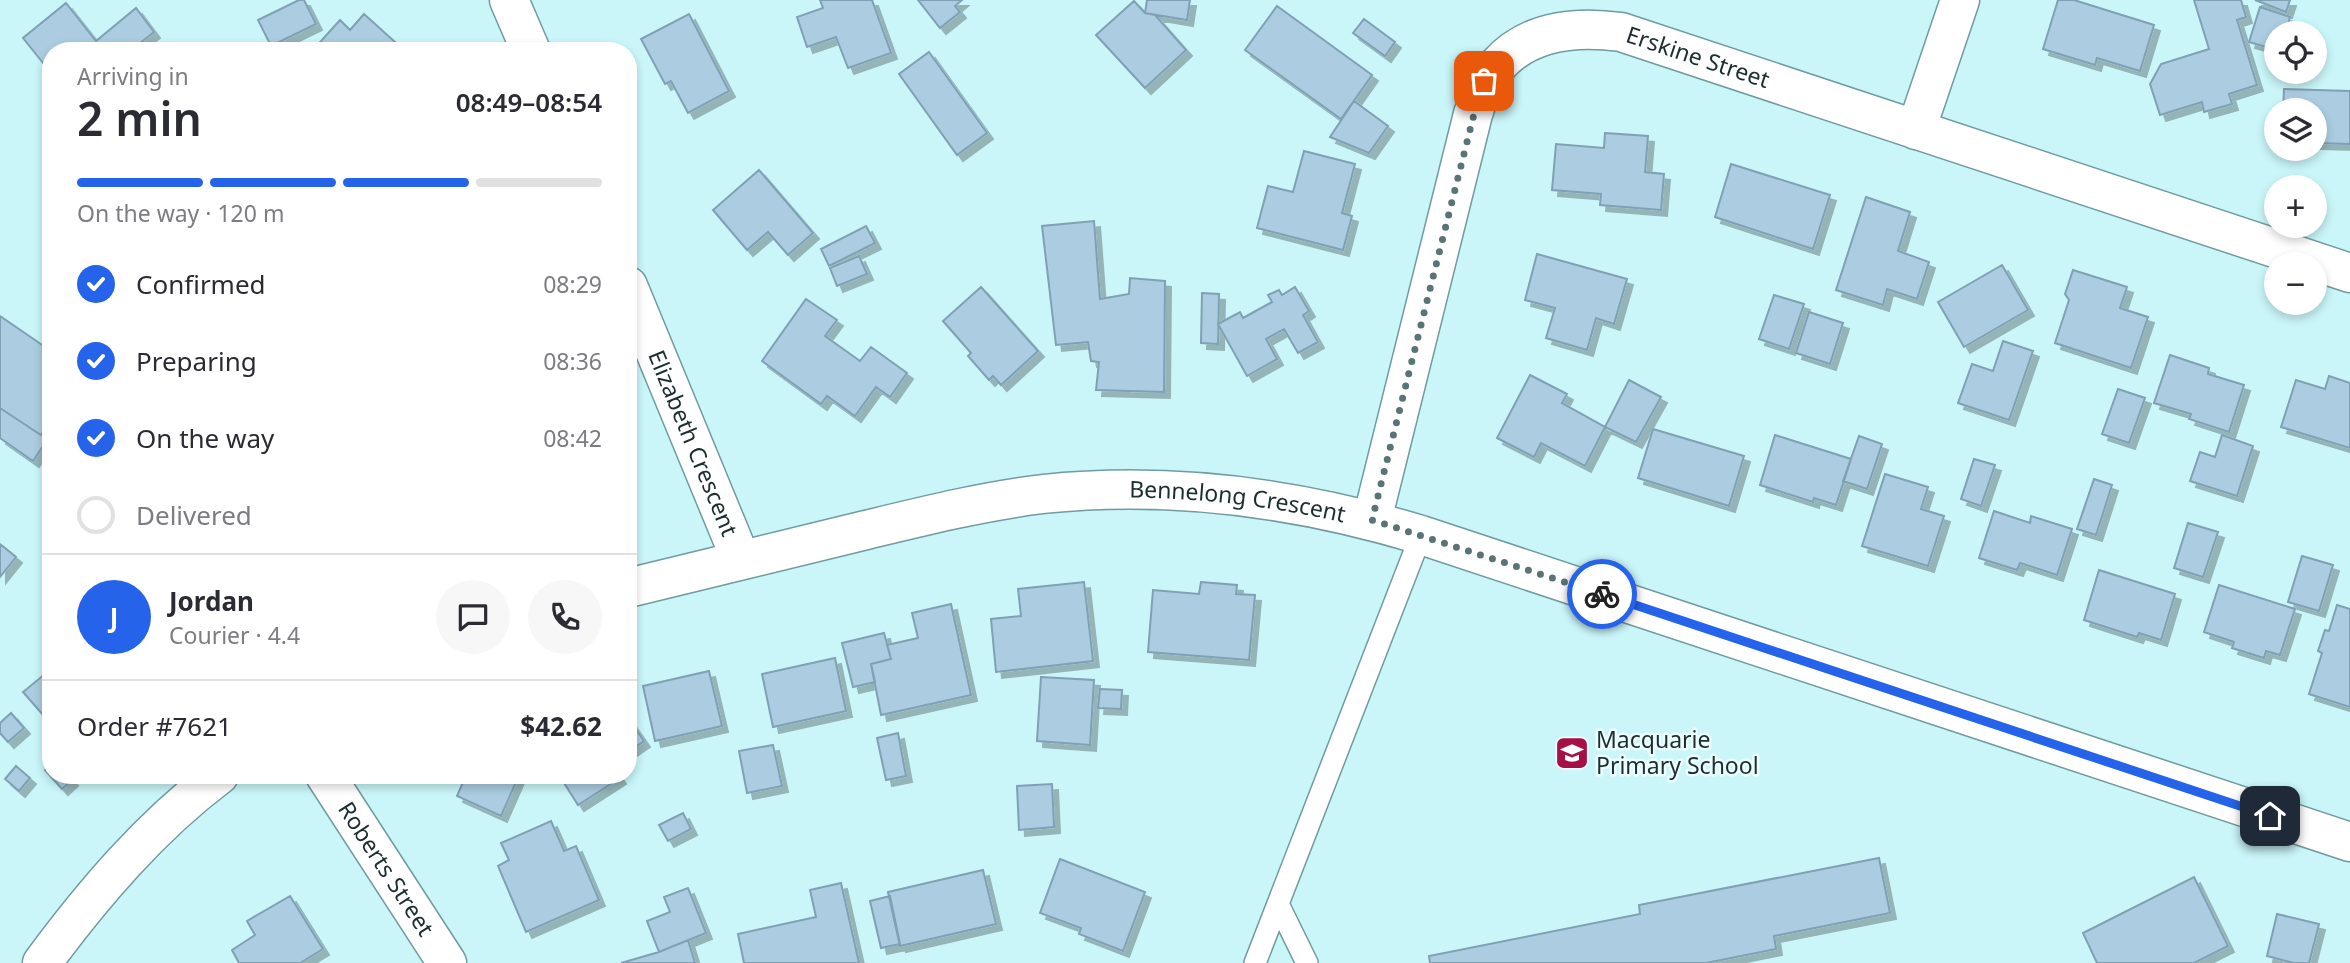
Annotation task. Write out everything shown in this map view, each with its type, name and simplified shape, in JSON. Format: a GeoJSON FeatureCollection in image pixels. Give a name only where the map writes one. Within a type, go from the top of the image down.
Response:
{"type":"FeatureCollection","features":[{"type":"Feature","properties":{"kind":"street"},"geometry":{"type":"LineString","coordinates":[[509,0],[527,42]]}},
{"type":"Feature","properties":{"kind":"street"},"geometry":{"type":"LineString","coordinates":[[1916,130],[1960,0]]}},
{"type":"Feature","properties":{"kind":"street","name":"Erskine Street"},"geometry":{"type":"LineString","coordinates":[[1372,520],[1484,81],[1507,55],[1523,44],[1559,31],[1600,29],[1621,32],[2350,274]]}},
{"type":"Feature","properties":{"kind":"street","name":"Elizabeth Crescent"},"geometry":{"type":"LineString","coordinates":[[637,308],[741,560]]}},
{"type":"Feature","properties":{"kind":"street","name":"Bennelong Crescent"},"geometry":{"type":"LineString","coordinates":[[637,586],[936,514],[1042,494],[1153,489],[1264,498],[1372,520],[1421,535],[2350,842]]}},
{"type":"Feature","properties":{"kind":"street"},"geometry":{"type":"LineString","coordinates":[[41,963],[147,838],[207,784]]}},
{"type":"Feature","properties":{"kind":"street","name":"Roberts Street"},"geometry":{"type":"LineString","coordinates":[[331,784],[447,963]]}},
{"type":"Feature","properties":{"kind":"lane"},"geometry":{"type":"LineString","coordinates":[[1255,963],[1421,535]]}},
{"type":"Feature","properties":{"kind":"lane"},"geometry":{"type":"LineString","coordinates":[[1278,904],[1307,963]]}},
{"type":"Feature","properties":{"kind":"building"},"geometry":{"type":"Polygon","coordinates":[[[304,0],[316,24],[279,42],[269,42],[258,20],[304,0]]]}},
{"type":"Feature","properties":{"kind":"building"},"geometry":{"type":"Polygon","coordinates":[[[820,0],[872,0],[891,53],[848,68],[836,37],[807,47],[797,17],[823,8],[820,0]]]}},
{"type":"Feature","properties":{"kind":"building"},"geometry":{"type":"Polygon","coordinates":[[[918,0],[962,0],[955,6],[960,12],[940,28],[918,0]]]}},
{"type":"Feature","properties":{"kind":"building"},"geometry":{"type":"Polygon","coordinates":[[[1147,0],[1190,0],[1187,20],[1145,13],[1147,0]]]}},
{"type":"Feature","properties":{"kind":"building"},"geometry":{"type":"Polygon","coordinates":[[[2058,0],[2074,0],[2154,25],[2140,71],[2097,58],[2095,65],[2043,49],[2058,0]]]}},
{"type":"Feature","properties":{"kind":"building"},"geometry":{"type":"Polygon","coordinates":[[[2194,0],[2241,0],[2246,17],[2237,20],[2257,85],[2229,94],[2232,104],[2204,112],[2202,102],[2160,115],[2150,84],[2161,64],[2209,49],[2194,0]]]}},
{"type":"Feature","properties":{"kind":"building"},"geometry":{"type":"Polygon","coordinates":[[[2255,0],[2290,0],[2286,12],[2255,0]]]}},
{"type":"Feature","properties":{"kind":"building"},"geometry":{"type":"Polygon","coordinates":[[[1134,1],[1145,13],[1155,15],[1186,50],[1145,88],[1096,35],[1134,1]]]}},
{"type":"Feature","properties":{"kind":"building"},"geometry":{"type":"Polygon","coordinates":[[[66,3],[96,41],[136,8],[154,32],[141,42],[42,42],[42,62],[23,38],[66,3]]]}},
{"type":"Feature","properties":{"kind":"building"},"geometry":{"type":"Polygon","coordinates":[[[1277,6],[1372,75],[1341,119],[1245,50],[1277,6]]]}},
{"type":"Feature","properties":{"kind":"building"},"geometry":{"type":"Polygon","coordinates":[[[2260,7],[2290,17],[2289,21],[2264,21],[2264,46],[2249,42],[2260,7]]]}},
{"type":"Feature","properties":{"kind":"building"},"geometry":{"type":"Polygon","coordinates":[[[364,14],[395,42],[320,42],[340,20],[350,30],[364,14]]]}},
{"type":"Feature","properties":{"kind":"building"},"geometry":{"type":"Polygon","coordinates":[[[689,14],[729,91],[688,113],[671,81],[665,84],[641,39],[689,14]]]}},
{"type":"Feature","properties":{"kind":"building"},"geometry":{"type":"Polygon","coordinates":[[[1364,19],[1395,42],[1385,56],[1353,33],[1364,19]]]}},
{"type":"Feature","properties":{"kind":"building"},"geometry":{"type":"Polygon","coordinates":[[[929,52],[987,133],[957,155],[899,74],[929,52]]]}},
{"type":"Feature","properties":{"kind":"building"},"geometry":{"type":"Polygon","coordinates":[[[2284,89],[2350,91],[2350,144],[2327,143],[2327,98],[2284,98],[2284,89]]]}},
{"type":"Feature","properties":{"kind":"building"},"geometry":{"type":"Polygon","coordinates":[[[1354,101],[1388,126],[1369,153],[1330,137],[1354,101]]]}},
{"type":"Feature","properties":{"kind":"building"},"geometry":{"type":"Polygon","coordinates":[[[1605,133],[1648,136],[1645,172],[1664,174],[1661,210],[1600,205],[1601,194],[1552,190],[1556,144],[1604,148],[1605,133]]]}},
{"type":"Feature","properties":{"kind":"building"},"geometry":{"type":"Polygon","coordinates":[[[1304,151],[1355,164],[1342,213],[1352,216],[1343,250],[1257,228],[1268,186],[1293,192],[1304,151]]]}},
{"type":"Feature","properties":{"kind":"building"},"geometry":{"type":"Polygon","coordinates":[[[1731,164],[1830,195],[1813,249],[1715,217],[1731,164]]]}},
{"type":"Feature","properties":{"kind":"building"},"geometry":{"type":"Polygon","coordinates":[[[759,170],[813,233],[788,255],[768,232],[747,250],[713,210],[759,170]]]}},
{"type":"Feature","properties":{"kind":"building"},"geometry":{"type":"Polygon","coordinates":[[[1866,197],[1910,212],[1898,251],[1929,262],[1917,299],[1887,289],[1883,305],[1836,290],[1866,197]]]}},
{"type":"Feature","properties":{"kind":"building"},"geometry":{"type":"Polygon","coordinates":[[[1094,221],[1100,299],[1129,294],[1130,278],[1165,281],[1164,392],[1096,390],[1099,362],[1091,361],[1088,342],[1056,345],[1042,226],[1094,221]]]}},
{"type":"Feature","properties":{"kind":"building"},"geometry":{"type":"Polygon","coordinates":[[[866,226],[875,243],[829,266],[821,249],[866,226]]]}},
{"type":"Feature","properties":{"kind":"building"},"geometry":{"type":"Polygon","coordinates":[[[1537,254],[1627,279],[1614,324],[1596,318],[1587,350],[1546,338],[1555,308],[1525,300],[1537,254]]]}},
{"type":"Feature","properties":{"kind":"building"},"geometry":{"type":"Polygon","coordinates":[[[859,256],[867,274],[837,286],[830,268],[859,256]]]}},
{"type":"Feature","properties":{"kind":"building"},"geometry":{"type":"Polygon","coordinates":[[[2002,265],[2028,310],[1964,347],[1938,302],[2002,265]]]}},
{"type":"Feature","properties":{"kind":"building"},"geometry":{"type":"Polygon","coordinates":[[[2073,270],[2127,287],[2120,308],[2148,317],[2131,368],[2055,343],[2069,300],[2065,294],[2073,270]]]}},
{"type":"Feature","properties":{"kind":"building"},"geometry":{"type":"Polygon","coordinates":[[[981,287],[1038,351],[1001,385],[993,376],[989,380],[968,356],[971,353],[943,321],[981,287]]]}},
{"type":"Feature","properties":{"kind":"building"},"geometry":{"type":"Polygon","coordinates":[[[1295,287],[1309,311],[1303,315],[1318,342],[1298,353],[1284,329],[1266,339],[1277,359],[1247,376],[1218,324],[1240,312],[1243,318],[1272,302],[1268,295],[1279,290],[1282,295],[1295,287]]]}},
{"type":"Feature","properties":{"kind":"building"},"geometry":{"type":"Polygon","coordinates":[[[1202,293],[1219,294],[1218,344],[1201,343],[1202,293]]]}},
{"type":"Feature","properties":{"kind":"building"},"geometry":{"type":"Polygon","coordinates":[[[1774,295],[1804,304],[1789,349],[1759,339],[1774,295]]]}},
{"type":"Feature","properties":{"kind":"building"},"geometry":{"type":"Polygon","coordinates":[[[806,299],[837,320],[825,336],[860,361],[871,347],[907,373],[890,397],[876,387],[855,416],[827,396],[821,404],[762,361],[806,299]]]}},
{"type":"Feature","properties":{"kind":"building"},"geometry":{"type":"Polygon","coordinates":[[[1809,312],[1843,323],[1830,364],[1796,353],[1809,312]]]}},
{"type":"Feature","properties":{"kind":"building"},"geometry":{"type":"Polygon","coordinates":[[[0,316],[42,345],[42,434],[0,408],[0,316]]]}},
{"type":"Feature","properties":{"kind":"building"},"geometry":{"type":"Polygon","coordinates":[[[2003,341],[2033,351],[2009,420],[1958,403],[1972,364],[1993,371],[2003,341]]]}},
{"type":"Feature","properties":{"kind":"building"},"geometry":{"type":"Polygon","coordinates":[[[2170,355],[2209,368],[2208,374],[2244,385],[2229,432],[2189,419],[2191,414],[2154,403],[2170,355]]]}},
{"type":"Feature","properties":{"kind":"building"},"geometry":{"type":"Polygon","coordinates":[[[1530,375],[1567,394],[1562,403],[1605,427],[1585,466],[1541,443],[1534,457],[1497,438],[1530,375]]]}},
{"type":"Feature","properties":{"kind":"building"},"geometry":{"type":"Polygon","coordinates":[[[2329,376],[2350,383],[2350,448],[2281,427],[2296,380],[2325,389],[2329,376]]]}},
{"type":"Feature","properties":{"kind":"building"},"geometry":{"type":"Polygon","coordinates":[[[1629,380],[1661,397],[1636,442],[1605,427],[1629,380]]]}},
{"type":"Feature","properties":{"kind":"building"},"geometry":{"type":"Polygon","coordinates":[[[2118,389],[2145,398],[2129,443],[2102,434],[2118,389]]]}},
{"type":"Feature","properties":{"kind":"building"},"geometry":{"type":"Polygon","coordinates":[[[0,408],[42,433],[42,448],[33,461],[0,438],[0,408]]]}},
{"type":"Feature","properties":{"kind":"building"},"geometry":{"type":"Polygon","coordinates":[[[1653,429],[1744,456],[1729,506],[1638,478],[1653,429]]]}},
{"type":"Feature","properties":{"kind":"building"},"geometry":{"type":"Polygon","coordinates":[[[1775,435],[1851,459],[1836,505],[1814,498],[1813,502],[1760,485],[1775,435]]]}},
{"type":"Feature","properties":{"kind":"building"},"geometry":{"type":"Polygon","coordinates":[[[2222,435],[2253,446],[2237,496],[2190,481],[2200,452],[2215,457],[2222,435]]]}},
{"type":"Feature","properties":{"kind":"building"},"geometry":{"type":"Polygon","coordinates":[[[1859,436],[1882,444],[1867,489],[1843,481],[1859,436]]]}},
{"type":"Feature","properties":{"kind":"building"},"geometry":{"type":"Polygon","coordinates":[[[1974,459],[1995,465],[1981,506],[1961,499],[1974,459]]]}},
{"type":"Feature","properties":{"kind":"building"},"geometry":{"type":"Polygon","coordinates":[[[1885,474],[1928,487],[1921,509],[1944,516],[1928,566],[1862,546],[1885,474]]]}},
{"type":"Feature","properties":{"kind":"building"},"geometry":{"type":"Polygon","coordinates":[[[2094,479],[2112,485],[2096,535],[2077,529],[2094,479]]]}},
{"type":"Feature","properties":{"kind":"building"},"geometry":{"type":"Polygon","coordinates":[[[1994,511],[2030,523],[2031,516],[2072,529],[2057,575],[2020,563],[2017,570],[1979,558],[1994,511]]]}},
{"type":"Feature","properties":{"kind":"building"},"geometry":{"type":"Polygon","coordinates":[[[2188,523],[2218,532],[2203,577],[2174,568],[2188,523]]]}},
{"type":"Feature","properties":{"kind":"building"},"geometry":{"type":"Polygon","coordinates":[[[0,544],[16,557],[0,577],[0,544]]]}},
{"type":"Feature","properties":{"kind":"building"},"geometry":{"type":"Polygon","coordinates":[[[2302,556],[2333,565],[2319,611],[2288,602],[2302,556]]]}},
{"type":"Feature","properties":{"kind":"building"},"geometry":{"type":"Polygon","coordinates":[[[2099,570],[2175,594],[2161,640],[2139,633],[2137,637],[2084,620],[2099,570]]]}},
{"type":"Feature","properties":{"kind":"building"},"geometry":{"type":"Polygon","coordinates":[[[1084,582],[1093,661],[996,672],[991,619],[1021,616],[1018,589],[1084,582]]]}},
{"type":"Feature","properties":{"kind":"building"},"geometry":{"type":"Polygon","coordinates":[[[1201,582],[1237,585],[1236,594],[1255,595],[1249,660],[1148,652],[1153,590],[1199,594],[1201,582]]]}},
{"type":"Feature","properties":{"kind":"building"},"geometry":{"type":"Polygon","coordinates":[[[2219,585],[2295,609],[2280,655],[2266,651],[2264,658],[2232,648],[2234,642],[2204,632],[2219,585]]]}},
{"type":"Feature","properties":{"kind":"building"},"geometry":{"type":"Polygon","coordinates":[[[951,604],[971,695],[881,715],[871,664],[891,659],[887,645],[918,638],[912,613],[951,604]]]}},
{"type":"Feature","properties":{"kind":"building"},"geometry":{"type":"Polygon","coordinates":[[[2337,605],[2350,609],[2350,707],[2309,694],[2322,653],[2318,651],[2325,630],[2329,631],[2337,605]]]}},
{"type":"Feature","properties":{"kind":"building"},"geometry":{"type":"Polygon","coordinates":[[[884,633],[891,659],[871,664],[875,682],[853,687],[842,643],[884,633]]]}},
{"type":"Feature","properties":{"kind":"building"},"geometry":{"type":"Polygon","coordinates":[[[835,658],[846,711],[773,727],[762,674],[835,658]]]}},
{"type":"Feature","properties":{"kind":"building"},"geometry":{"type":"Polygon","coordinates":[[[709,671],[722,726],[655,741],[643,686],[709,671]]]}},
{"type":"Feature","properties":{"kind":"building"},"geometry":{"type":"Polygon","coordinates":[[[42,676],[42,714],[23,692],[42,676]]]}},
{"type":"Feature","properties":{"kind":"building"},"geometry":{"type":"Polygon","coordinates":[[[1041,677],[1094,680],[1090,745],[1037,741],[1041,677]]]}},
{"type":"Feature","properties":{"kind":"building"},"geometry":{"type":"Polygon","coordinates":[[[1100,689],[1122,690],[1121,709],[1098,708],[1100,689]]]}},
{"type":"Feature","properties":{"kind":"building"},"geometry":{"type":"Polygon","coordinates":[[[11,713],[24,728],[8,742],[0,733],[0,723],[11,713]]]}},
{"type":"Feature","properties":{"kind":"building"},"geometry":{"type":"Polygon","coordinates":[[[637,731],[644,741],[637,746],[637,731]]]}},
{"type":"Feature","properties":{"kind":"building"},"geometry":{"type":"Polygon","coordinates":[[[898,733],[906,776],[886,780],[877,738],[898,733]]]}},
{"type":"Feature","properties":{"kind":"building"},"geometry":{"type":"Polygon","coordinates":[[[773,745],[782,786],[747,793],[739,751],[773,745]]]}},
{"type":"Feature","properties":{"kind":"building"},"geometry":{"type":"Polygon","coordinates":[[[16,766],[30,778],[19,791],[5,779],[16,766]]]}},
{"type":"Feature","properties":{"kind":"building"},"geometry":{"type":"Polygon","coordinates":[[[462,784],[515,784],[501,816],[457,796],[462,784]]]}},
{"type":"Feature","properties":{"kind":"building"},"geometry":{"type":"Polygon","coordinates":[[[565,784],[611,784],[578,805],[565,784]]]}},
{"type":"Feature","properties":{"kind":"building"},"geometry":{"type":"Polygon","coordinates":[[[1052,784],[1054,827],[1019,830],[1017,786],[1052,784]]]}},
{"type":"Feature","properties":{"kind":"building"},"geometry":{"type":"Polygon","coordinates":[[[683,813],[691,829],[668,841],[659,825],[683,813]]]}},
{"type":"Feature","properties":{"kind":"building"},"geometry":{"type":"Polygon","coordinates":[[[551,821],[564,851],[576,846],[599,900],[526,932],[498,866],[509,860],[501,843],[551,821]]]}},
{"type":"Feature","properties":{"kind":"building"},"geometry":{"type":"Polygon","coordinates":[[[1879,858],[1890,913],[1774,936],[1776,949],[1706,963],[1430,963],[1429,956],[1640,914],[1639,905],[1879,858]]]}},
{"type":"Feature","properties":{"kind":"building"},"geometry":{"type":"Polygon","coordinates":[[[1060,859],[1145,892],[1123,951],[1079,934],[1081,928],[1040,913],[1060,859]]]}},
{"type":"Feature","properties":{"kind":"building"},"geometry":{"type":"Polygon","coordinates":[[[983,870],[996,924],[900,946],[888,892],[983,870]]]}},
{"type":"Feature","properties":{"kind":"building"},"geometry":{"type":"Polygon","coordinates":[[[2194,877],[2228,946],[2194,963],[2097,963],[2083,933],[2194,877]]]}},
{"type":"Feature","properties":{"kind":"building"},"geometry":{"type":"Polygon","coordinates":[[[841,883],[859,963],[744,963],[738,934],[816,917],[810,890],[841,883]]]}},
{"type":"Feature","properties":{"kind":"building"},"geometry":{"type":"Polygon","coordinates":[[[688,888],[706,933],[659,952],[647,921],[670,912],[664,897],[688,888]]]}},
{"type":"Feature","properties":{"kind":"building"},"geometry":{"type":"Polygon","coordinates":[[[290,896],[323,949],[300,963],[239,963],[232,950],[255,935],[247,921],[290,896]]]}},
{"type":"Feature","properties":{"kind":"building"},"geometry":{"type":"Polygon","coordinates":[[[890,896],[900,944],[881,948],[870,901],[890,896]]]}},
{"type":"Feature","properties":{"kind":"building"},"geometry":{"type":"Polygon","coordinates":[[[2277,914],[2319,924],[2309,963],[2294,963],[2267,956],[2277,914]]]}},
{"type":"Feature","properties":{"kind":"building"},"geometry":{"type":"Polygon","coordinates":[[[688,940],[695,963],[621,963],[659,952],[688,940]]]}},
{"type":"Feature","properties":{"kind":"way so far"},"geometry":{"type":"LineString","coordinates":[[1484,81],[1372,520],[1602,594]]}},
{"type":"Feature","properties":{"kind":"place","name":"Macquarie Primary School"},"geometry":{"type":"Point","coordinates":[1572,753]}},
{"type":"Feature","properties":{"kind":"route"},"geometry":{"type":"LineString","coordinates":[[1602,594],[2270,816]]}}]}
